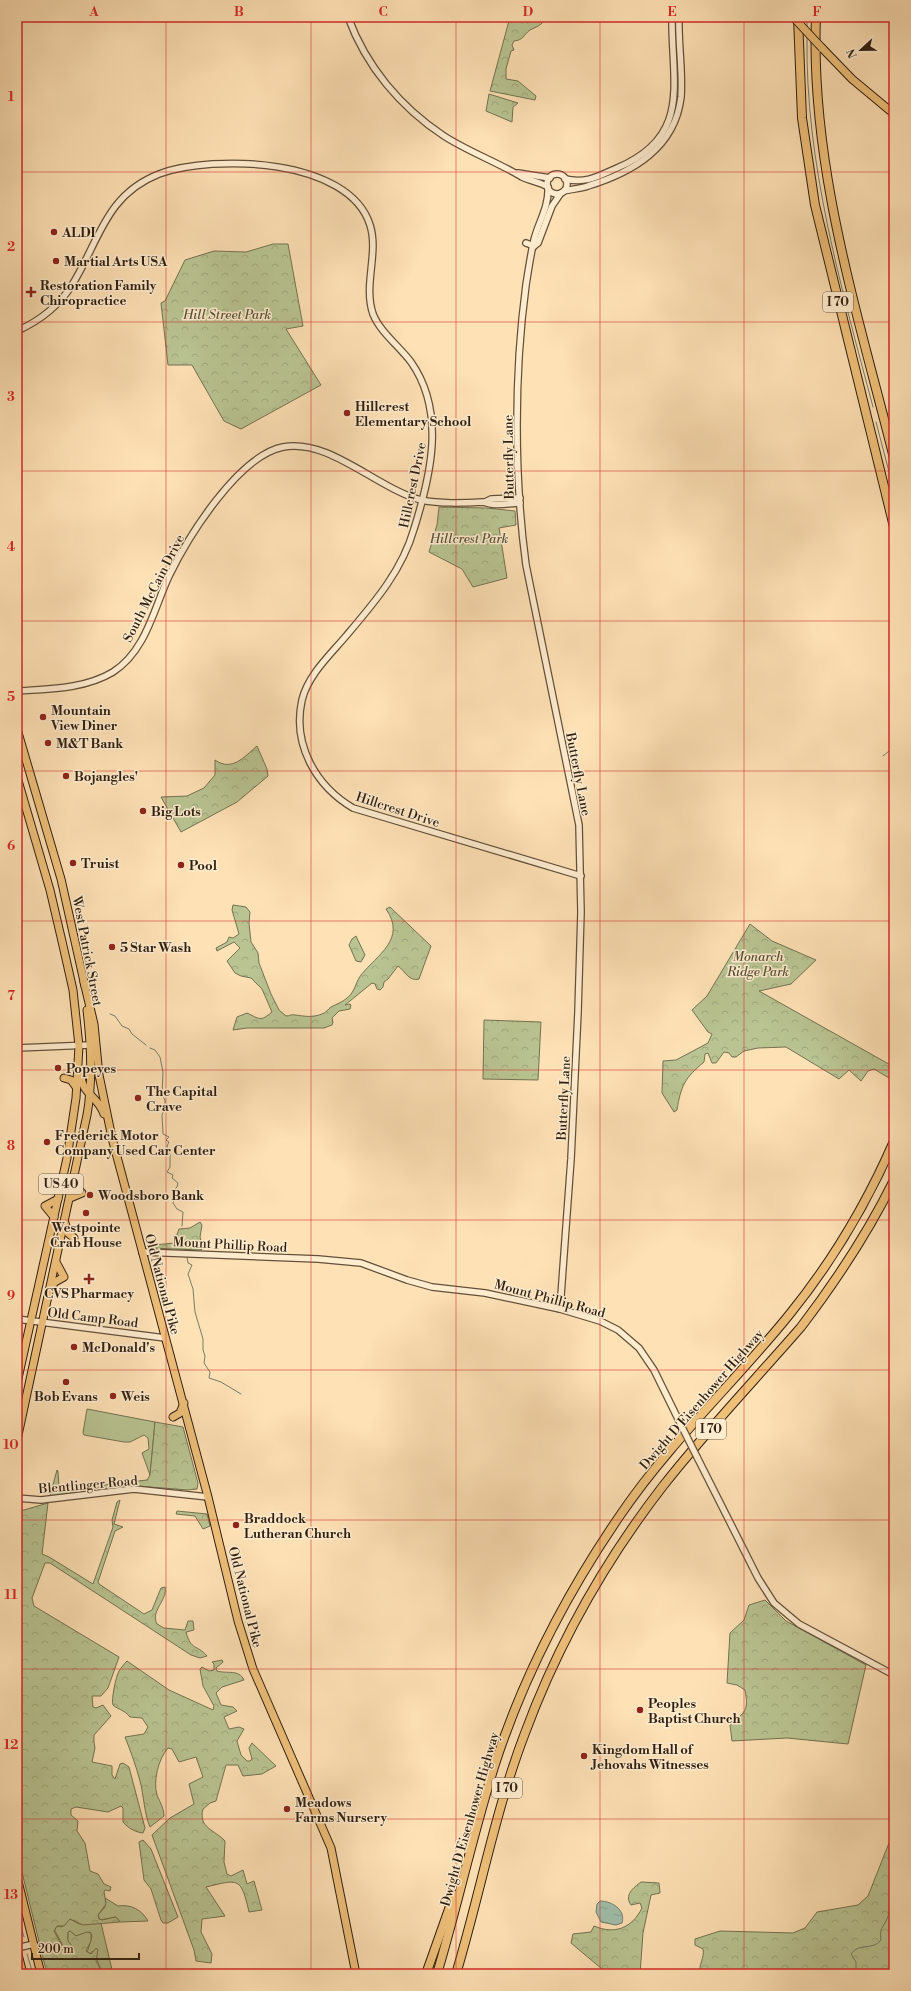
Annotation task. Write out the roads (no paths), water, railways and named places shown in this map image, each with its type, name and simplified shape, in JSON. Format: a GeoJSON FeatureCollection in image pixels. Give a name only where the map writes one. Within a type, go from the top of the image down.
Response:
{"type":"FeatureCollection","features":[{"type":"Feature","properties":{"kind":"highway","name":"I 70"},"geometry":{"type":"LineString","coordinates":[[798,17],[802,118],[815,205],[894,527]]}},
{"type":"Feature","properties":{"kind":"highway","name":"I 70"},"geometry":{"type":"LineString","coordinates":[[816,17],[818,102],[831,201],[894,458]]}},
{"type":"Feature","properties":{"kind":"highway","name":"Dwight D Eisenhower Highway"},"geometry":{"type":"LineString","coordinates":[[437,1974],[496,1761],[522,1693],[550,1633],[582,1574],[623,1511],[651,1474],[765,1344],[809,1290],[853,1222],[894,1141]]}},
{"type":"Feature","properties":{"kind":"highway","name":"Dwight D Eisenhower Highway"},"geometry":{"type":"LineString","coordinates":[[456,1974],[501,1807],[524,1734],[551,1669],[596,1584],[635,1523],[663,1486],[796,1333],[820,1302],[860,1242],[894,1180]]}},
{"type":"Feature","properties":{"kind":"highway"},"geometry":{"type":"LineString","coordinates":[[426,1974],[471,1849]]}},
{"type":"Feature","properties":{"kind":"highway"},"geometry":{"type":"LineString","coordinates":[[460,1974],[471,1922]]}},
{"type":"Feature","properties":{"kind":"main road"},"geometry":{"type":"LineString","coordinates":[[793,17],[857,84],[894,114]]}},
{"type":"Feature","properties":{"kind":"main road","name":"West Patrick Street"},"geometry":{"type":"LineString","coordinates":[[17,729],[61,879],[84,982],[90,1045],[90,1095],[87,1115],[74,1183],[17,1440]]}},
{"type":"Feature","properties":{"kind":"main road","name":"West Patrick Street"},"geometry":{"type":"LineString","coordinates":[[17,777],[50,890],[63,942],[73,990],[79,1046],[76,1098],[67,1158],[17,1383]]}},
{"type":"Feature","properties":{"kind":"main road"},"geometry":{"type":"LineString","coordinates":[[84,982],[94,1024],[100,1079],[112,1138]]}},
{"type":"Feature","properties":{"kind":"main road"},"geometry":{"type":"LineString","coordinates":[[79,1046],[82,1050],[82,1084],[101,1106],[112,1138]]}},
{"type":"Feature","properties":{"kind":"main road"},"geometry":{"type":"LineString","coordinates":[[76,1087],[71,1080],[64,1078],[72,1076],[77,1071]]}},
{"type":"Feature","properties":{"kind":"main road"},"geometry":{"type":"LineString","coordinates":[[76,1098],[84,1101],[87,1115]]}},
{"type":"Feature","properties":{"kind":"main road","name":"Old National Pike"},"geometry":{"type":"LineString","coordinates":[[112,1138],[165,1338],[184,1403],[246,1648],[331,1848],[354,1974]]}},
{"type":"Feature","properties":{"kind":"main road"},"geometry":{"type":"LineString","coordinates":[[70,1198],[82,1193],[74,1183]]}},
{"type":"Feature","properties":{"kind":"main road"},"geometry":{"type":"LineString","coordinates":[[54,1217],[45,1206],[58,1200]]}},
{"type":"Feature","properties":{"kind":"main road"},"geometry":{"type":"LineString","coordinates":[[60,1246],[74,1238],[68,1233],[65,1223]]}},
{"type":"Feature","properties":{"kind":"main road"},"geometry":{"type":"LineString","coordinates":[[50,1288],[64,1277],[56,1262]]}},
{"type":"Feature","properties":{"kind":"main road"},"geometry":{"type":"LineString","coordinates":[[184,1403],[180,1413],[173,1417],[183,1420],[189,1426]]}},
{"type":"Feature","properties":{"kind":"main road"},"geometry":{"type":"LineString","coordinates":[[17,1877],[41,1974]]}},
{"type":"Feature","properties":{"kind":"main road"},"geometry":{"type":"LineString","coordinates":[[17,1949],[23,1974]]}},
{"type":"Feature","properties":{"kind":"street"},"geometry":{"type":"LineString","coordinates":[[348,17],[360,45],[379,76],[421,119],[451,140],[517,173],[522,177],[548,187],[555,194],[586,187],[637,166],[652,155],[666,138],[675,121],[681,95],[679,17]]}},
{"type":"Feature","properties":{"kind":"street"},"geometry":{"type":"LineString","coordinates":[[517,173],[550,178],[556,174],[565,179],[585,181],[624,165],[639,157],[653,144],[663,131],[672,112],[675,87],[672,17]]}},
{"type":"Feature","properties":{"kind":"street","name":"Hillcrest Drive"},"geometry":{"type":"LineString","coordinates":[[17,331],[40,318],[63,297],[73,284],[109,214],[134,188],[150,178],[174,170],[200,164],[241,163],[282,168],[330,182],[354,198],[365,213],[373,242],[370,295],[373,313],[382,328],[412,363],[418,375],[430,407],[433,446],[422,500],[408,549],[389,583],[321,665],[304,695],[302,701],[301,734],[309,764],[324,785],[340,801],[364,812],[581,876]]}},
{"type":"Feature","properties":{"kind":"street"},"geometry":{"type":"LineString","coordinates":[[616,175],[617,170],[624,165]]}},
{"type":"Feature","properties":{"kind":"street"},"geometry":{"type":"LineString","coordinates":[[548,187],[550,178]]}},
{"type":"Feature","properties":{"kind":"street"},"geometry":{"type":"LineString","coordinates":[[562,192],[567,184],[565,179]]}},
{"type":"Feature","properties":{"kind":"street","name":"Butterfly Lane"},"geometry":{"type":"LineString","coordinates":[[548,187],[548,201],[533,244],[526,284],[518,387],[520,500],[526,565],[579,825],[581,876],[578,1012],[571,1159],[560,1309]]}},
{"type":"Feature","properties":{"kind":"street","name":"Butterfly Lane"},"geometry":{"type":"LineString","coordinates":[[533,244],[538,243],[552,206],[562,192]]}},
{"type":"Feature","properties":{"kind":"street","name":"South McCain Drive"},"geometry":{"type":"LineString","coordinates":[[17,691],[66,687],[88,683],[114,671],[128,659],[138,646],[150,624],[169,576],[209,510],[244,468],[270,451],[282,447],[311,447],[325,452],[397,491],[422,500],[444,503],[485,502],[491,504],[520,500]]}},
{"type":"Feature","properties":{"kind":"street"},"geometry":{"type":"LineString","coordinates":[[17,1048],[90,1045]]}},
{"type":"Feature","properties":{"kind":"street","name":"Mount Phillip Road"},"geometry":{"type":"LineString","coordinates":[[142,1252],[318,1259],[361,1263],[407,1280],[432,1287],[485,1293],[560,1309],[608,1324],[618,1330],[639,1348],[654,1370],[758,1578],[774,1603],[798,1624],[894,1675]]}},
{"type":"Feature","properties":{"kind":"street","name":"Old Camp Road"},"geometry":{"type":"LineString","coordinates":[[17,1319],[165,1338]]}},
{"type":"Feature","properties":{"kind":"street","name":"Blentlinger Road"},"geometry":{"type":"LineString","coordinates":[[17,1498],[41,1500],[134,1489],[208,1497]]}},
{"type":"Feature","properties":{"kind":"street"},"geometry":{"type":"LineString","coordinates":[[17,1949],[34,1944]]}},
{"type":"Feature","properties":{"kind":"water"},"geometry":{"type":"Polygon","coordinates":[[[600,1901],[605,1901],[620,1910],[623,1918],[622,1923],[616,1925],[601,1922],[596,1912],[597,1904],[600,1901]]]}},
{"type":"Feature","properties":{"kind":"waterway"},"geometry":{"type":"LineString","coordinates":[[807,17],[807,28]]}},
{"type":"Feature","properties":{"kind":"waterway"},"geometry":{"type":"LineString","coordinates":[[807,37],[808,84],[812,131],[827,224],[873,407]]}},
{"type":"Feature","properties":{"kind":"waterway"},"geometry":{"type":"LineString","coordinates":[[876,422],[894,491]]}},
{"type":"Feature","properties":{"kind":"waterway"},"geometry":{"type":"LineString","coordinates":[[883,756],[894,747]]}},
{"type":"Feature","properties":{"kind":"waterway"},"geometry":{"type":"LineString","coordinates":[[110,1014],[115,1016],[122,1026],[129,1029],[132,1034],[146,1045]]}},
{"type":"Feature","properties":{"kind":"waterway"},"geometry":{"type":"LineString","coordinates":[[150,1048],[155,1050],[160,1057],[163,1072],[162,1095],[165,1100],[165,1108],[162,1115],[163,1134],[169,1137],[166,1140],[169,1142],[167,1146],[170,1155],[170,1167],[167,1172],[173,1175],[172,1178],[178,1183],[174,1190],[176,1194],[173,1203],[177,1209],[183,1212],[182,1226]]}},
{"type":"Feature","properties":{"kind":"waterway"},"geometry":{"type":"LineString","coordinates":[[187,1257],[188,1263],[192,1265],[188,1274],[193,1289],[195,1312],[203,1339],[203,1350],[205,1356],[204,1363],[210,1372],[209,1378],[221,1382],[241,1394]]}},
{"type":"Feature","properties":{"kind":"waterway"},"geometry":{"type":"LineString","coordinates":[[856,1974],[856,1962],[851,1954],[858,1948],[874,1945],[881,1940],[881,1930],[890,1910],[891,1889],[894,1879]]}},
{"type":"Feature","properties":{"kind":"waterway"},"geometry":{"type":"LineString","coordinates":[[17,1912],[24,1937]]}},
{"type":"Feature","properties":{"kind":"waterway"},"geometry":{"type":"LineString","coordinates":[[27,1954],[33,1974]]}},
{"type":"Feature","properties":{"kind":"place","name":"ALDI"},"geometry":{"type":"Point","coordinates":[54,232]}},
{"type":"Feature","properties":{"kind":"place","name":"Martial Arts USA"},"geometry":{"type":"Point","coordinates":[56,261]}},
{"type":"Feature","properties":{"kind":"place","name":"Restoration Family Chiropractice"},"geometry":{"type":"Point","coordinates":[31,292]}},
{"type":"Feature","properties":{"kind":"place","name":"Hillcrest Elementary School"},"geometry":{"type":"Point","coordinates":[347,413]}},
{"type":"Feature","properties":{"kind":"place","name":"Mountain View Diner"},"geometry":{"type":"Point","coordinates":[43,717]}},
{"type":"Feature","properties":{"kind":"place","name":"M&T Bank"},"geometry":{"type":"Point","coordinates":[48,743]}},
{"type":"Feature","properties":{"kind":"place","name":"Bojangles'"},"geometry":{"type":"Point","coordinates":[66,776]}},
{"type":"Feature","properties":{"kind":"place","name":"Big Lots"},"geometry":{"type":"Point","coordinates":[143,811]}},
{"type":"Feature","properties":{"kind":"place","name":"Truist"},"geometry":{"type":"Point","coordinates":[73,863]}},
{"type":"Feature","properties":{"kind":"place","name":"Pool"},"geometry":{"type":"Point","coordinates":[181,865]}},
{"type":"Feature","properties":{"kind":"place","name":"5 Star Wash"},"geometry":{"type":"Point","coordinates":[112,947]}},
{"type":"Feature","properties":{"kind":"place","name":"Popeyes"},"geometry":{"type":"Point","coordinates":[58,1068]}},
{"type":"Feature","properties":{"kind":"place","name":"The Capital Crave"},"geometry":{"type":"Point","coordinates":[138,1098]}},
{"type":"Feature","properties":{"kind":"place","name":"Frederick Motor Company Used Car Center"},"geometry":{"type":"Point","coordinates":[47,1142]}},
{"type":"Feature","properties":{"kind":"place","name":"Woodsboro Bank"},"geometry":{"type":"Point","coordinates":[90,1195]}},
{"type":"Feature","properties":{"kind":"place","name":"Westpointe Crab House"},"geometry":{"type":"Point","coordinates":[86,1213]}},
{"type":"Feature","properties":{"kind":"place","name":"CVS Pharmacy"},"geometry":{"type":"Point","coordinates":[89,1279]}},
{"type":"Feature","properties":{"kind":"place","name":"McDonald's"},"geometry":{"type":"Point","coordinates":[74,1347]}},
{"type":"Feature","properties":{"kind":"place","name":"Bob Evans"},"geometry":{"type":"Point","coordinates":[66,1382]}},
{"type":"Feature","properties":{"kind":"place","name":"Weis"},"geometry":{"type":"Point","coordinates":[113,1396]}},
{"type":"Feature","properties":{"kind":"place","name":"Braddock Lutheran Church"},"geometry":{"type":"Point","coordinates":[236,1525]}},
{"type":"Feature","properties":{"kind":"place","name":"Peoples Baptist Church"},"geometry":{"type":"Point","coordinates":[640,1710]}},
{"type":"Feature","properties":{"kind":"place","name":"Kingdom Hall of Jehovahs Witnesses"},"geometry":{"type":"Point","coordinates":[584,1756]}},
{"type":"Feature","properties":{"kind":"place","name":"Meadows Farms Nursery"},"geometry":{"type":"Point","coordinates":[287,1809]}},
{"type":"Feature","properties":{"kind":"park label","name":"Hill Street Park"},"geometry":{"type":"Point","coordinates":[227,314]}},
{"type":"Feature","properties":{"kind":"park label","name":"Hillcrest Park"},"geometry":{"type":"Point","coordinates":[469,538]}},
{"type":"Feature","properties":{"kind":"park label","name":"Monarch Ridge Park"},"geometry":{"type":"Point","coordinates":[758,964]}}]}
